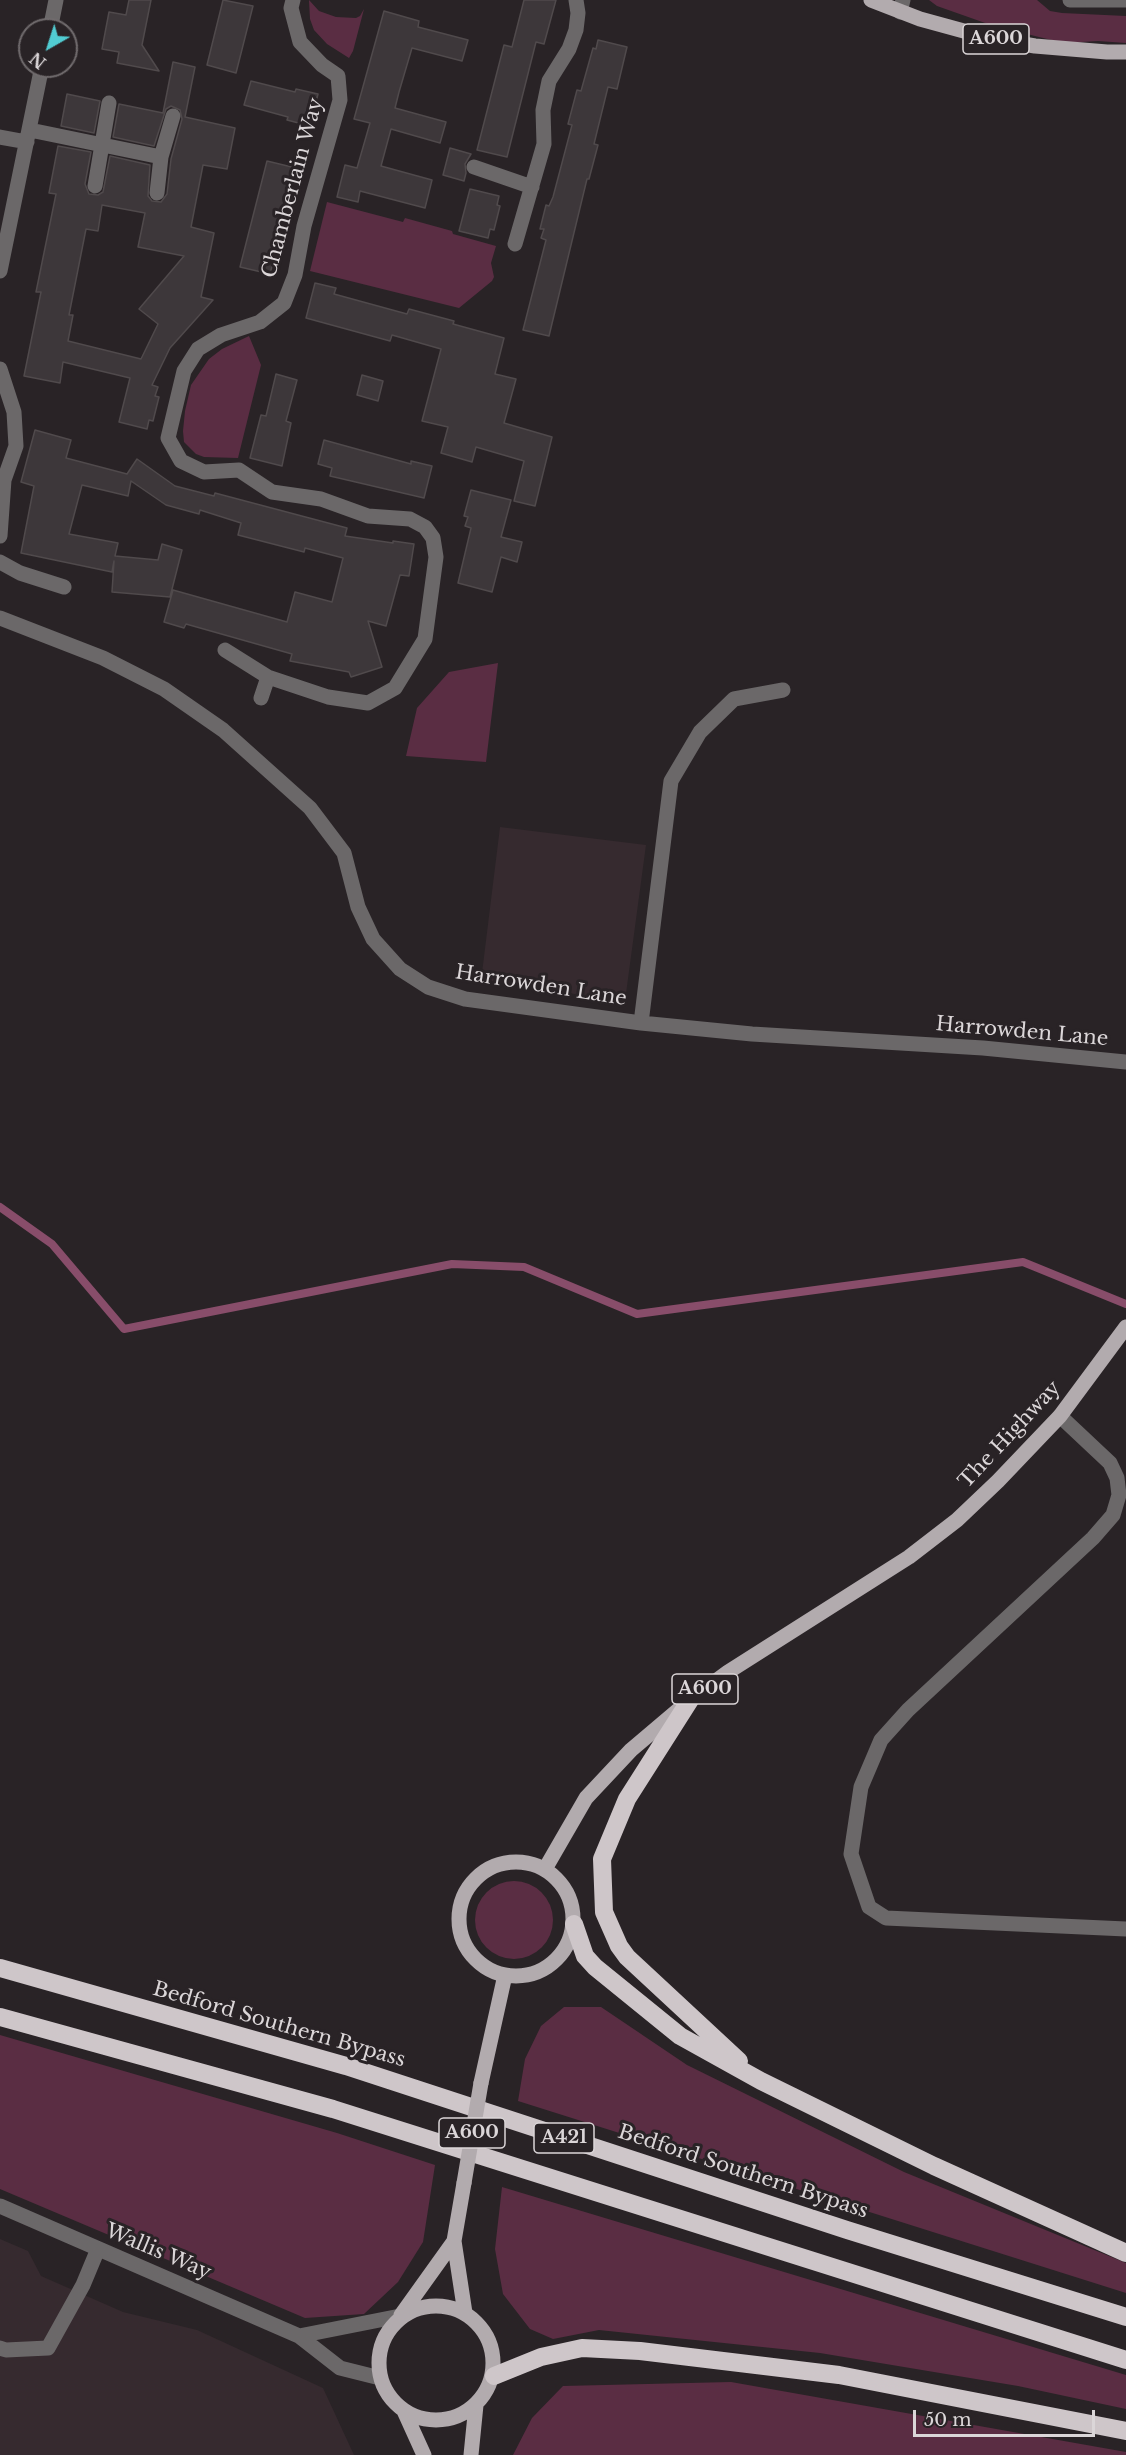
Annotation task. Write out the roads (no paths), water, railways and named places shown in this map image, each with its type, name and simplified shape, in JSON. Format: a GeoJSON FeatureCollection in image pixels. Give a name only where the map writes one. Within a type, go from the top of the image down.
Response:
{"type":"FeatureCollection","features":[{"type":"Feature","properties":{"kind":"highway"},"geometry":{"type":"LineString","coordinates":[[690,1700],[627,1799],[606,1849],[602,1859],[604,1912],[627,1958],[761,2081]]}},
{"type":"Feature","properties":{"kind":"highway"},"geometry":{"type":"LineString","coordinates":[[574,1924],[585,1956],[595,1967],[680,2036],[761,2081],[934,2166],[1126,2253]]}},
{"type":"Feature","properties":{"kind":"highway","name":"Bedford Southern Bypass"},"geometry":{"type":"LineString","coordinates":[[0,1968],[346,2066],[848,2230],[1126,2317]]}},
{"type":"Feature","properties":{"kind":"highway","name":"A421"},"geometry":{"type":"LineString","coordinates":[[0,2017],[333,2109],[1126,2360]]}},
{"type":"Feature","properties":{"kind":"highway"},"geometry":{"type":"LineString","coordinates":[[494,2376],[541,2357],[582,2348],[640,2351],[840,2375],[1126,2431]]}},
{"type":"Feature","properties":{"kind":"main road","name":"A600"},"geometry":{"type":"LineString","coordinates":[[871,0],[902,6],[993,39],[1035,46],[1126,52]]}},
{"type":"Feature","properties":{"kind":"main road","name":"The Highway"},"geometry":{"type":"LineString","coordinates":[[690,1700],[728,1672],[909,1557],[957,1520],[1060,1416],[1123,1331]]}},
{"type":"Feature","properties":{"kind":"main road","name":"A600"},"geometry":{"type":"LineString","coordinates":[[545,1869],[586,1798],[631,1750],[690,1700]]}},
{"type":"Feature","properties":{"kind":"main road"},"geometry":{"type":"LineString","coordinates":[[507,1862],[527,1862],[545,1869],[558,1879],[568,1892],[573,1907],[574,1924],[569,1942],[558,1958],[543,1970],[534,1973],[524,1976],[505,1975],[487,1968],[472,1955],[462,1938],[459,1918],[462,1898],[473,1881],[488,1869],[507,1862]]}},
{"type":"Feature","properties":{"kind":"main road","name":"A600"},"geometry":{"type":"LineString","coordinates":[[465,2313],[453,2241],[481,2083],[505,1975]]}},
{"type":"Feature","properties":{"kind":"main road"},"geometry":{"type":"LineString","coordinates":[[424,2455],[404,2411],[391,2398],[380,2378],[377,2359],[388,2330],[453,2241]]}},
{"type":"Feature","properties":{"kind":"main road"},"geometry":{"type":"LineString","coordinates":[[400,2316],[416,2308],[465,2313],[480,2324],[490,2340],[495,2358],[494,2376],[487,2392],[476,2405],[461,2414],[443,2419],[429,2419],[404,2411]]}},
{"type":"Feature","properties":{"kind":"main road"},"geometry":{"type":"LineString","coordinates":[[471,2455],[476,2405]]}},
{"type":"Feature","properties":{"kind":"street"},"geometry":{"type":"LineString","coordinates":[[52,18],[56,0]]}},
{"type":"Feature","properties":{"kind":"street","name":"Chamberlain Way"},"geometry":{"type":"LineString","coordinates":[[225,650],[268,676],[328,697],[368,703],[395,688],[425,639],[436,557],[433,538],[425,527],[410,519],[368,516],[321,499],[272,492],[239,470],[204,472],[181,461],[168,438],[184,371],[198,349],[221,335],[260,322],[284,303],[295,275],[304,226],[340,100],[338,76],[322,65],[300,42],[291,8],[293,0]]}},
{"type":"Feature","properties":{"kind":"street"},"geometry":{"type":"LineString","coordinates":[[514,244],[544,144],[543,110],[549,81],[569,49],[576,30],[578,13],[576,0]]}},
{"type":"Feature","properties":{"kind":"street"},"geometry":{"type":"LineString","coordinates":[[1070,0],[1126,0]]}},
{"type":"Feature","properties":{"kind":"street"},"geometry":{"type":"LineString","coordinates":[[0,271],[40,78]]}},
{"type":"Feature","properties":{"kind":"street"},"geometry":{"type":"LineString","coordinates":[[95,186],[109,104]]}},
{"type":"Feature","properties":{"kind":"street"},"geometry":{"type":"LineString","coordinates":[[157,193],[161,157],[173,116]]}},
{"type":"Feature","properties":{"kind":"street"},"geometry":{"type":"LineString","coordinates":[[0,137],[28,136],[101,144],[161,157]]}},
{"type":"Feature","properties":{"kind":"street"},"geometry":{"type":"LineString","coordinates":[[474,167],[532,187]]}},
{"type":"Feature","properties":{"kind":"street"},"geometry":{"type":"LineString","coordinates":[[0,369],[14,412],[16,446],[4,480],[0,536]]}},
{"type":"Feature","properties":{"kind":"street"},"geometry":{"type":"LineString","coordinates":[[0,562],[20,573],[64,587]]}},
{"type":"Feature","properties":{"kind":"street","name":"Harrowden Lane"},"geometry":{"type":"LineString","coordinates":[[0,618],[103,658],[164,689],[223,730],[310,808],[344,853],[358,907],[373,939],[400,969],[428,987],[465,999],[641,1023],[752,1034],[984,1048],[1126,1062]]}},
{"type":"Feature","properties":{"kind":"street"},"geometry":{"type":"LineString","coordinates":[[261,698],[268,676]]}},
{"type":"Feature","properties":{"kind":"street"},"geometry":{"type":"LineString","coordinates":[[641,1023],[671,781],[700,732],[734,699],[783,690]]}},
{"type":"Feature","properties":{"kind":"street"},"geometry":{"type":"LineString","coordinates":[[1060,1416],[1110,1463],[1117,1478],[1119,1495],[1113,1515],[1093,1538],[908,1710],[881,1740],[861,1787],[850,1854],[869,1907],[886,1918],[1126,1929]]}},
{"type":"Feature","properties":{"kind":"street","name":"Wallis Way"},"geometry":{"type":"LineString","coordinates":[[0,2206],[299,2336],[340,2367],[380,2378]]}},
{"type":"Feature","properties":{"kind":"street"},"geometry":{"type":"LineString","coordinates":[[0,2348],[6,2350],[48,2348],[83,2285],[98,2249]]}},
{"type":"Feature","properties":{"kind":"street"},"geometry":{"type":"LineString","coordinates":[[299,2336],[400,2316]]}},
{"type":"Feature","properties":{"kind":"waterway"},"geometry":{"type":"LineString","coordinates":[[0,1207],[52,1244],[124,1329],[452,1264],[524,1267],[637,1314],[1023,1262],[1126,1304]]}}]}
